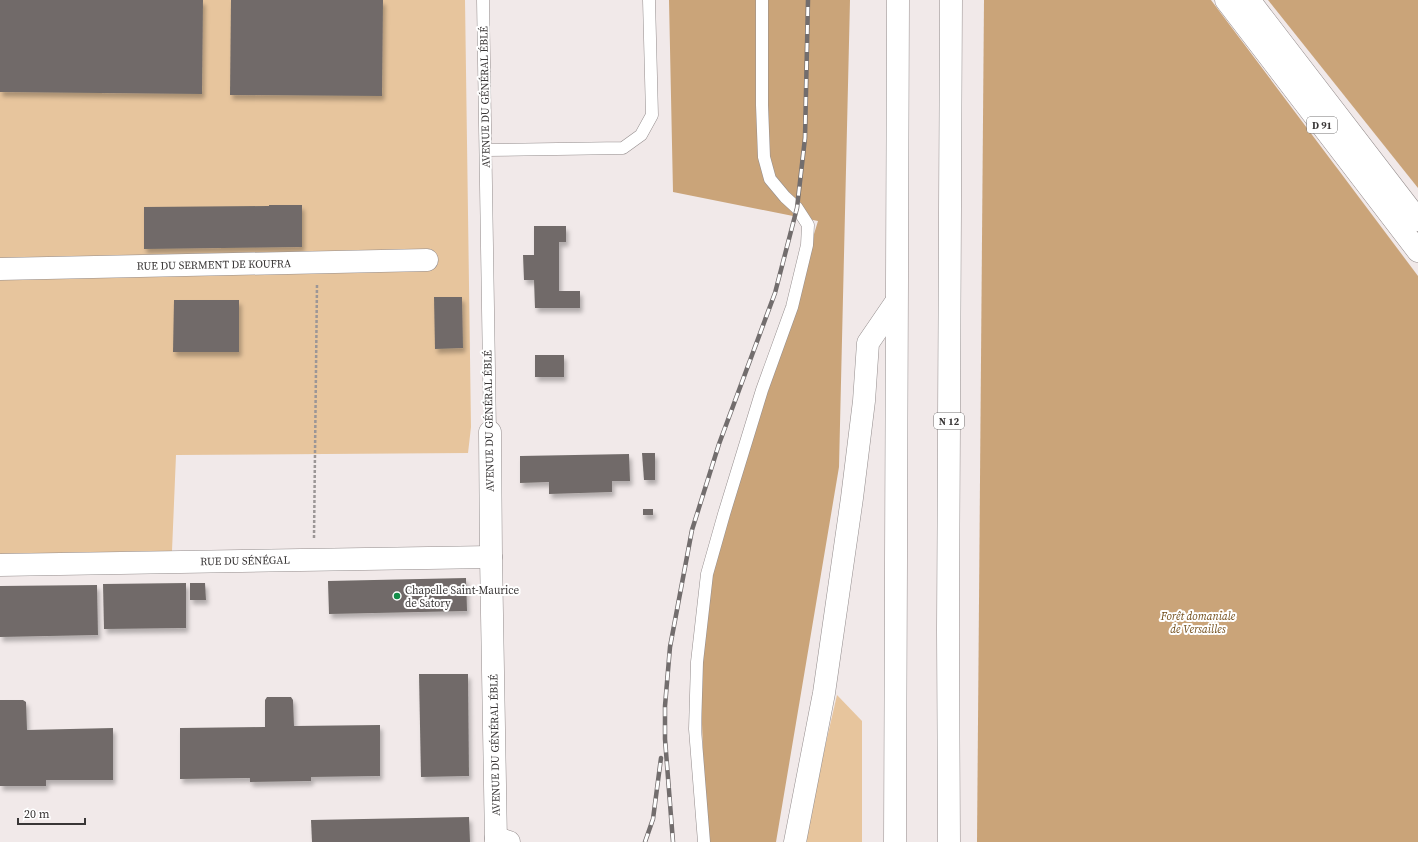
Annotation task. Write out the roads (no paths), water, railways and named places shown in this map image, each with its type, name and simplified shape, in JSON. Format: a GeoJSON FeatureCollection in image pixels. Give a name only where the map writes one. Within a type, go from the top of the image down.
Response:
{"type":"FeatureCollection","features":[{"type":"Feature","properties":{"kind":"main road"},"geometry":{"type":"LineString","coordinates":[[895,842],[898,0]]}},
{"type":"Feature","properties":{"kind":"main road","name":"N 12"},"geometry":{"type":"LineString","coordinates":[[949,842],[948,631],[951,0]]}},
{"type":"Feature","properties":{"kind":"main road","name":"D 91"},"geometry":{"type":"LineString","coordinates":[[1226,0],[1418,251]]}},
{"type":"Feature","properties":{"kind":"main road","name":"D 91"},"geometry":{"type":"LineString","coordinates":[[1249,0],[1418,220]]}},
{"type":"Feature","properties":{"kind":"main road","name":"RUE DU SERMENT DE KOUFRA"},"geometry":{"type":"LineString","coordinates":[[0,269],[428,260]]}},
{"type":"Feature","properties":{"kind":"main road"},"geometry":{"type":"LineString","coordinates":[[795,842],[824,693],[851,506],[864,402],[868,343],[896,302]]}},
{"type":"Feature","properties":{"kind":"main road","name":"AVENUE DU GÉNÉRAL ÉBLÉ"},"geometry":{"type":"LineString","coordinates":[[490,432],[491,557],[501,841]]}},
{"type":"Feature","properties":{"kind":"main road","name":"RUE DU SÉNÉGAL"},"geometry":{"type":"LineString","coordinates":[[0,565],[491,557]]}},
{"type":"Feature","properties":{"kind":"lane","name":"AVENUE DU GÉNÉRAL ÉBLÉ"},"geometry":{"type":"LineString","coordinates":[[484,0],[490,432]]}},
{"type":"Feature","properties":{"kind":"lane"},"geometry":{"type":"LineString","coordinates":[[486,150],[623,148],[641,135],[652,115],[649,0]]}},
{"type":"Feature","properties":{"kind":"lane"},"geometry":{"type":"LineString","coordinates":[[704,842],[695,729],[697,662],[707,574],[760,398],[792,306],[807,245],[808,225],[797,208],[785,197],[770,178],[764,157],[762,105],[762,0]]}},
{"type":"Feature","properties":{"kind":"railway"},"geometry":{"type":"LineString","coordinates":[[673,842],[665,739],[665,706],[670,647],[692,530],[719,444],[775,293],[797,208],[805,138],[808,0]]}},
{"type":"Feature","properties":{"kind":"railway"},"geometry":{"type":"LineString","coordinates":[[645,842],[653,819],[661,758]]}},
{"type":"Feature","properties":{"kind":"place","name":"Chapelle Saint-Maurice de Satory"},"geometry":{"type":"Point","coordinates":[397,596]}},
{"type":"Feature","properties":{"kind":"park label","name":"Forêt domaniale de Versailles"},"geometry":{"type":"Point","coordinates":[1198,622]}}]}
